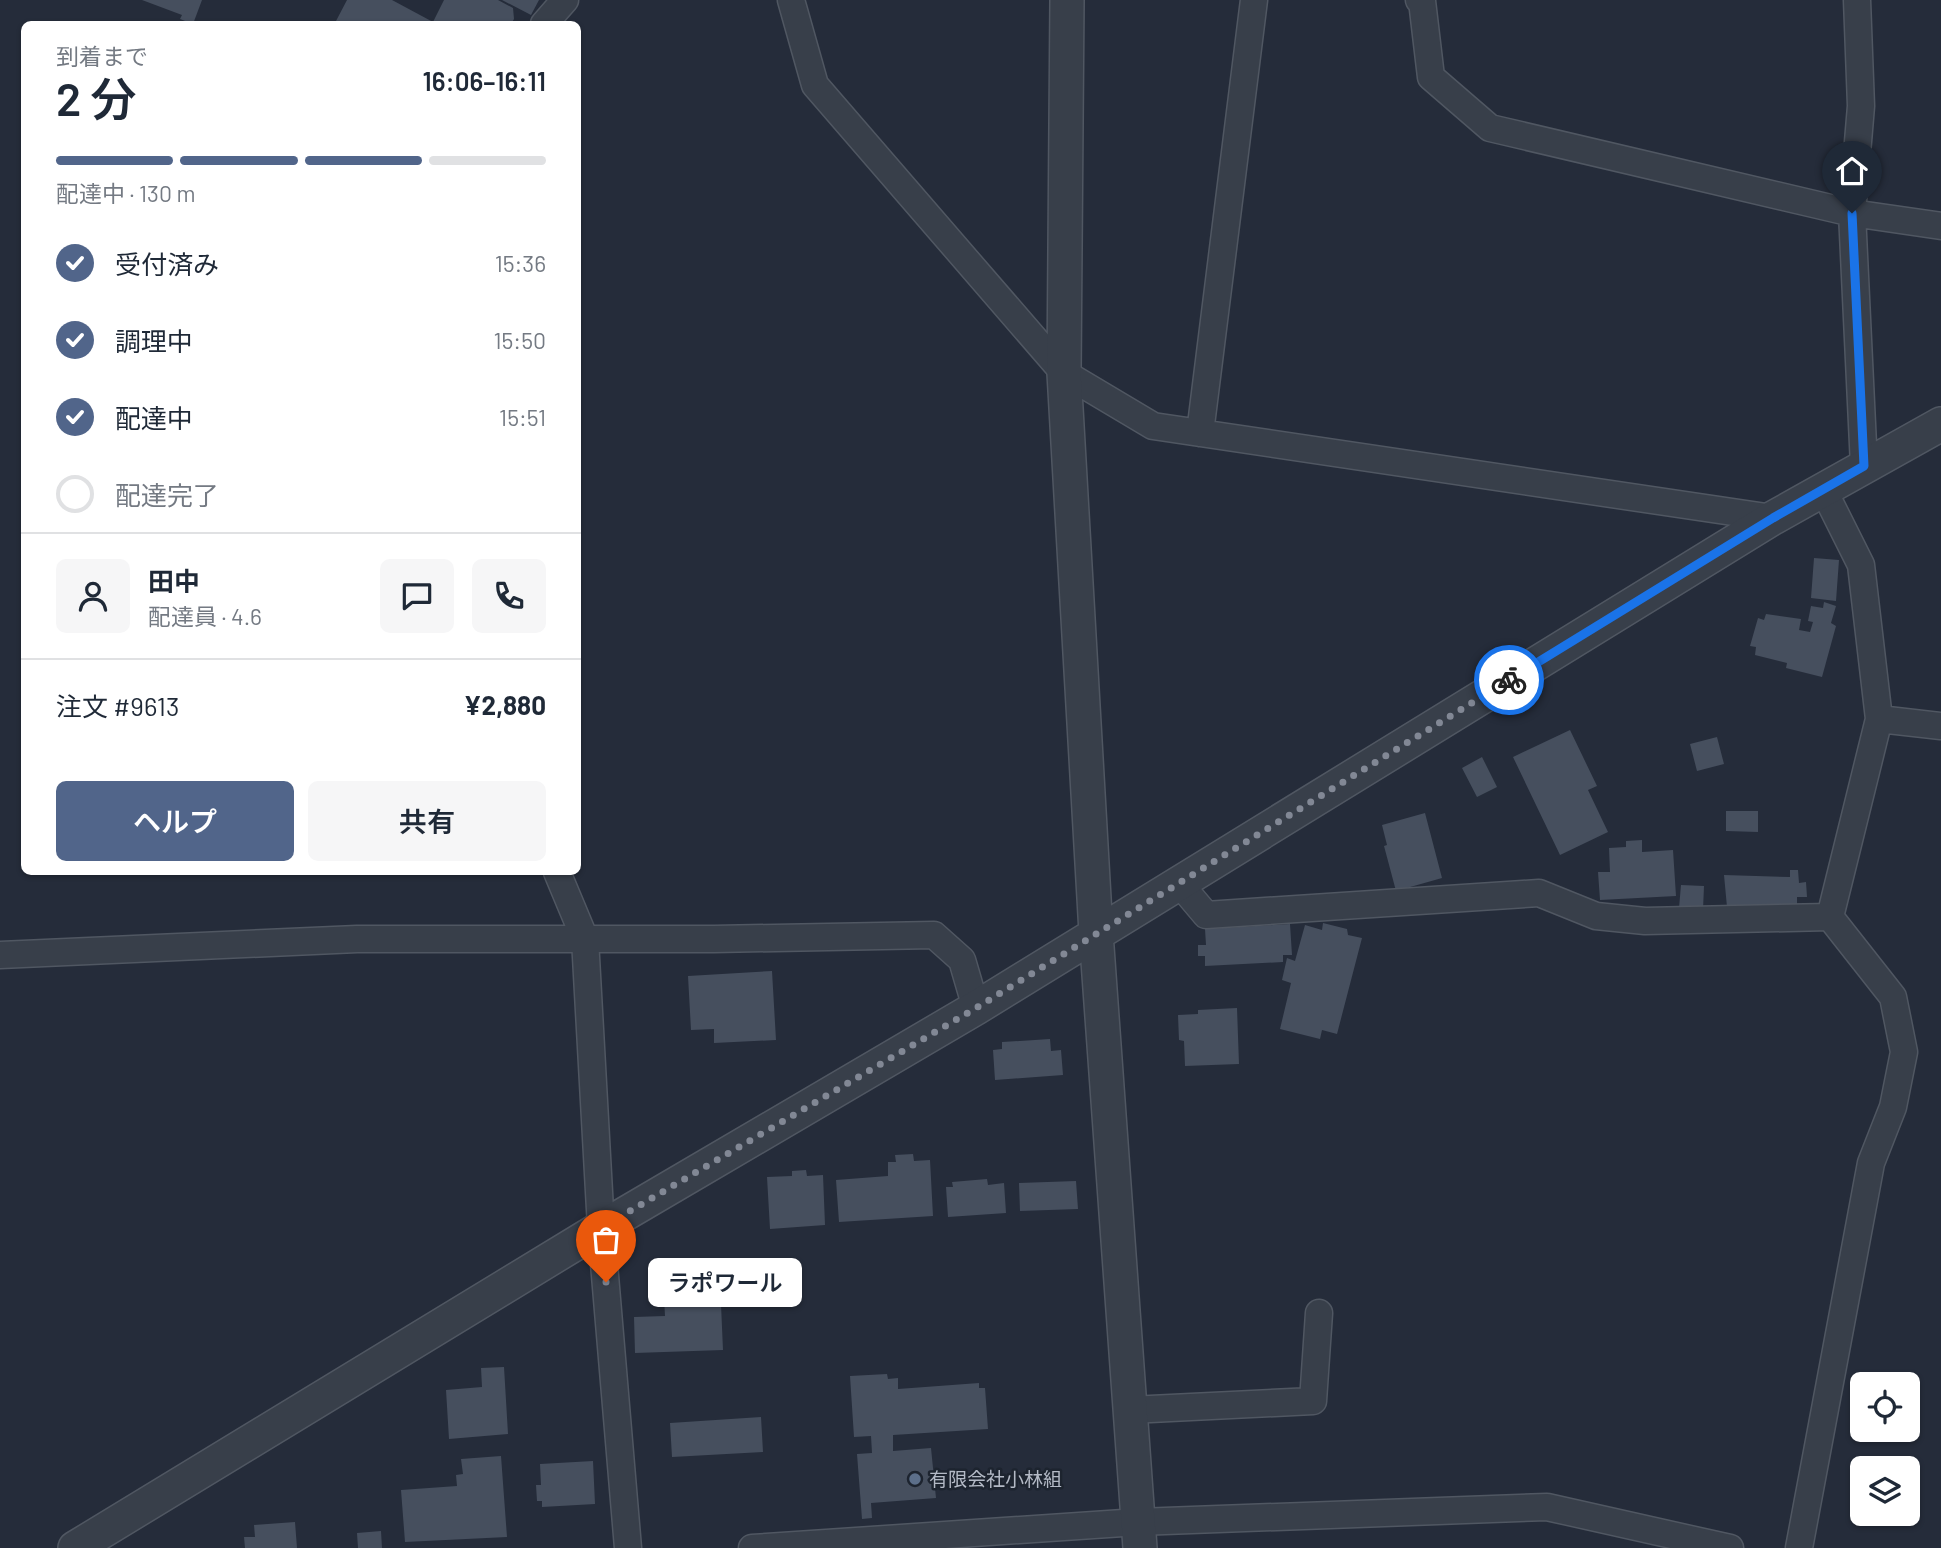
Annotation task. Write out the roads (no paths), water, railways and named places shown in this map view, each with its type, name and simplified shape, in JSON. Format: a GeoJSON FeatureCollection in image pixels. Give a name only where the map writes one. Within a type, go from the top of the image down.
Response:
{"type":"FeatureCollection","features":[{"type":"Feature","properties":{"kind":"street"},"geometry":{"type":"LineString","coordinates":[[547,21],[565,0]]}},
{"type":"Feature","properties":{"kind":"street"},"geometry":{"type":"LineString","coordinates":[[791,0],[815,85],[1064,373],[1153,426],[1773,518]]}},
{"type":"Feature","properties":{"kind":"street"},"geometry":{"type":"LineString","coordinates":[[1067,0],[1064,373],[1096,933],[1139,1535]]}},
{"type":"Feature","properties":{"kind":"street"},"geometry":{"type":"LineString","coordinates":[[1200,433],[1254,0]]}},
{"type":"Feature","properties":{"kind":"street"},"geometry":{"type":"LineString","coordinates":[[1419,0],[1422,1],[1431,76],[1490,128],[1852,213],[1941,226]]}},
{"type":"Feature","properties":{"kind":"street"},"geometry":{"type":"LineString","coordinates":[[1857,0],[1861,106],[1852,213],[1864,466]]}},
{"type":"Feature","properties":{"kind":"street"},"geometry":{"type":"LineString","coordinates":[[75,1548],[601,1228],[976,1008],[1773,518],[1941,424]]}},
{"type":"Feature","properties":{"kind":"street"},"geometry":{"type":"LineString","coordinates":[[1823,489],[1861,565],[1879,719],[1830,917]]}},
{"type":"Feature","properties":{"kind":"street"},"geometry":{"type":"LineString","coordinates":[[1879,719],[1941,726]]}},
{"type":"Feature","properties":{"kind":"street"},"geometry":{"type":"LineString","coordinates":[[558,875],[585,939],[601,1228],[628,1548]]}},
{"type":"Feature","properties":{"kind":"street"},"geometry":{"type":"LineString","coordinates":[[1179,883],[1206,915],[1539,893],[1596,916],[1645,921],[1830,917]]}},
{"type":"Feature","properties":{"kind":"street"},"geometry":{"type":"LineString","coordinates":[[1800,1548],[1871,1163],[1893,1107],[1904,1052],[1893,997],[1830,917]]}},
{"type":"Feature","properties":{"kind":"street"},"geometry":{"type":"LineString","coordinates":[[0,955],[357,939],[934,935],[962,960],[976,1008]]}},
{"type":"Feature","properties":{"kind":"street"},"geometry":{"type":"LineString","coordinates":[[1130,1410],[1313,1401],[1319,1314]]}},
{"type":"Feature","properties":{"kind":"street"},"geometry":{"type":"LineString","coordinates":[[752,1548],[1139,1535],[1547,1507],[1730,1548]]}},
{"type":"Feature","properties":{"kind":"place","name":"ラポワール"},"geometry":{"type":"Point","coordinates":[606,1282]}},
{"type":"Feature","properties":{"kind":"place","name":"有限会社小林組"},"geometry":{"type":"Point","coordinates":[915,1479]}}]}
